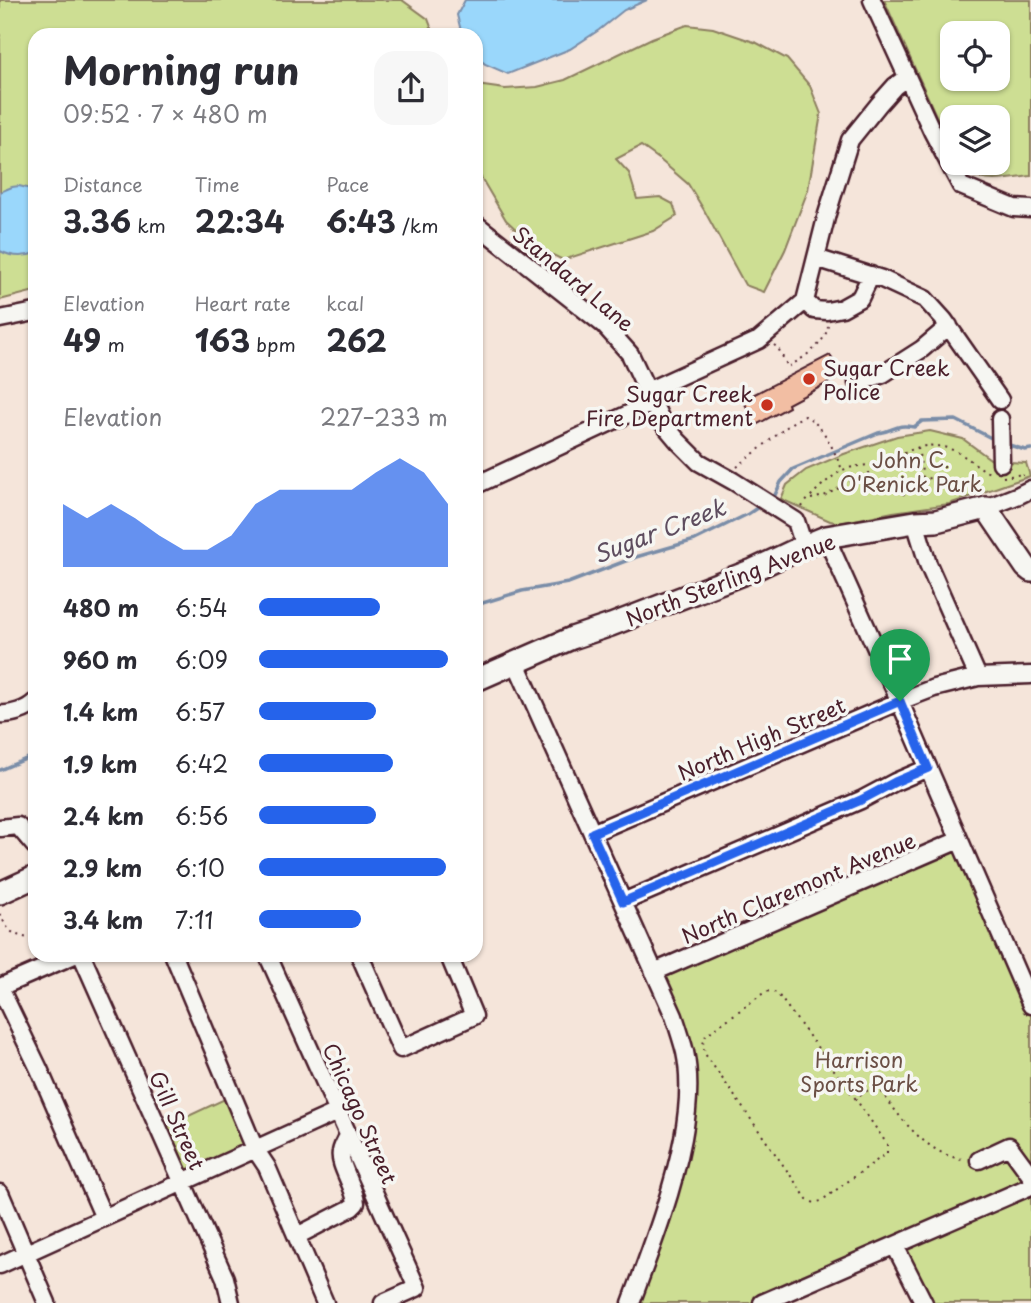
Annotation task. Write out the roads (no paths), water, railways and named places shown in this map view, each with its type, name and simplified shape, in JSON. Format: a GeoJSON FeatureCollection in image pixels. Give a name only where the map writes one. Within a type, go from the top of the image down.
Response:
{"type":"FeatureCollection","features":[{"type":"Feature","properties":{"kind":"main road","name":"North Sterling Avenue"},"geometry":{"type":"LineString","coordinates":[[483,677],[572,638],[753,570],[827,537],[936,521],[986,508]]}},
{"type":"Feature","properties":{"kind":"main road"},"geometry":{"type":"LineString","coordinates":[[986,508],[1031,571]]}},
{"type":"Feature","properties":{"kind":"main road"},"geometry":{"type":"LineString","coordinates":[[0,893],[28,880]]}},
{"type":"Feature","properties":{"kind":"street"},"geometry":{"type":"LineString","coordinates":[[872,0],[901,82],[932,131],[961,186],[1014,208],[1031,209]]}},
{"type":"Feature","properties":{"kind":"street"},"geometry":{"type":"LineString","coordinates":[[483,481],[759,340],[804,301],[850,140],[901,82]]}},
{"type":"Feature","properties":{"kind":"street","name":"Standard Lane"},"geometry":{"type":"LineString","coordinates":[[483,230],[604,325],[630,354],[662,422],[699,462],[733,475],[793,513],[804,546]]}},
{"type":"Feature","properties":{"kind":"street"},"geometry":{"type":"LineString","coordinates":[[816,258],[871,275],[925,299],[948,326],[1000,400]]}},
{"type":"Feature","properties":{"kind":"street"},"geometry":{"type":"LineString","coordinates":[[804,301],[814,310],[842,308],[860,298],[871,275]]}},
{"type":"Feature","properties":{"kind":"street"},"geometry":{"type":"LineString","coordinates":[[0,319],[28,313]]}},
{"type":"Feature","properties":{"kind":"street"},"geometry":{"type":"LineString","coordinates":[[857,383],[883,374],[922,349],[948,326]]}},
{"type":"Feature","properties":{"kind":"street"},"geometry":{"type":"LineString","coordinates":[[998,466],[1000,421]]}},
{"type":"Feature","properties":{"kind":"street","name":"North Sterling Avenue"},"geometry":{"type":"LineString","coordinates":[[986,508],[1019,495],[1028,484]]}},
{"type":"Feature","properties":{"kind":"street"},"geometry":{"type":"LineString","coordinates":[[915,522],[928,564],[978,677]]}},
{"type":"Feature","properties":{"kind":"street"},"geometry":{"type":"LineString","coordinates":[[827,537],[1031,1005]]}},
{"type":"Feature","properties":{"kind":"street"},"geometry":{"type":"LineString","coordinates":[[516,663],[674,1016],[685,1054],[689,1088],[687,1117],[672,1187],[631,1303]]}},
{"type":"Feature","properties":{"kind":"street","name":"North High Street"},"geometry":{"type":"LineString","coordinates":[[592,833],[934,688],[978,677],[1031,675]]}},
{"type":"Feature","properties":{"kind":"street"},"geometry":{"type":"LineString","coordinates":[[0,714],[6,715],[28,709]]}},
{"type":"Feature","properties":{"kind":"street"},"geometry":{"type":"LineString","coordinates":[[623,902],[861,800],[928,768]]}},
{"type":"Feature","properties":{"kind":"street"},"geometry":{"type":"LineString","coordinates":[[0,828],[18,826],[28,838]]}},
{"type":"Feature","properties":{"kind":"street","name":"North Claremont Avenue"},"geometry":{"type":"LineString","coordinates":[[654,972],[959,840]]}},
{"type":"Feature","properties":{"kind":"street"},"geometry":{"type":"LineString","coordinates":[[58,962],[0,988],[5,1009],[39,1069],[104,1218]]}},
{"type":"Feature","properties":{"kind":"street","name":"Gill Street"},"geometry":{"type":"LineString","coordinates":[[85,962],[225,1279],[231,1303]]}},
{"type":"Feature","properties":{"kind":"street"},"geometry":{"type":"LineString","coordinates":[[177,962],[325,1303]]}},
{"type":"Feature","properties":{"kind":"street","name":"Chicago Street"},"geometry":{"type":"LineString","coordinates":[[271,962],[417,1288],[383,1303]]}},
{"type":"Feature","properties":{"kind":"street"},"geometry":{"type":"LineString","coordinates":[[363,962],[401,1048],[474,1016],[452,962]]}},
{"type":"Feature","properties":{"kind":"street"},"geometry":{"type":"LineString","coordinates":[[0,1265],[337,1112]]}},
{"type":"Feature","properties":{"kind":"street"},"geometry":{"type":"LineString","coordinates":[[297,1236],[356,1203],[340,1157],[348,1136]]}},
{"type":"Feature","properties":{"kind":"street"},"geometry":{"type":"LineString","coordinates":[[979,1160],[1009,1146],[1031,1176]]}},
{"type":"Feature","properties":{"kind":"street"},"geometry":{"type":"LineString","coordinates":[[762,1303],[1031,1186]]}},
{"type":"Feature","properties":{"kind":"street"},"geometry":{"type":"LineString","coordinates":[[0,1194],[47,1303]]}},
{"type":"Feature","properties":{"kind":"street"},"geometry":{"type":"LineString","coordinates":[[895,1246],[924,1303]]}},
{"type":"Feature","properties":{"kind":"water"},"geometry":{"type":"Polygon","coordinates":[[[465,0],[647,0],[624,10],[570,49],[508,74],[483,62],[483,28],[460,28],[457,15],[465,0]]]}},
{"type":"Feature","properties":{"kind":"water"},"geometry":{"type":"Polygon","coordinates":[[[12,187],[28,188],[28,255],[22,256],[0,251],[0,192],[12,187]]]}},
{"type":"Feature","properties":{"kind":"waterway","name":"Sugar Creek"},"geometry":{"type":"LineString","coordinates":[[769,499],[775,495],[781,482],[793,469],[878,433],[899,427],[914,427],[922,421],[956,420],[995,440]]}},
{"type":"Feature","properties":{"kind":"waterway","name":"Sugar Creek"},"geometry":{"type":"LineString","coordinates":[[1006,444],[1025,450],[1031,449]]}},
{"type":"Feature","properties":{"kind":"waterway","name":"Sugar Creek"},"geometry":{"type":"LineString","coordinates":[[483,603],[522,591],[568,583],[636,557],[695,540],[760,506]]}},
{"type":"Feature","properties":{"kind":"waterway","name":"Sugar Creek"},"geometry":{"type":"LineString","coordinates":[[0,770],[28,758]]}},
{"type":"Feature","properties":{"kind":"place","name":"Sugar Creek Police"},"geometry":{"type":"Point","coordinates":[809,379]}},
{"type":"Feature","properties":{"kind":"place","name":"Sugar Creek Fire Department"},"geometry":{"type":"Point","coordinates":[767,405]}},
{"type":"Feature","properties":{"kind":"park label","name":"John C. O'Renick Park"},"geometry":{"type":"Point","coordinates":[911,471]}},
{"type":"Feature","properties":{"kind":"park label","name":"Harrison Sports Park"},"geometry":{"type":"Point","coordinates":[859,1071]}}]}
